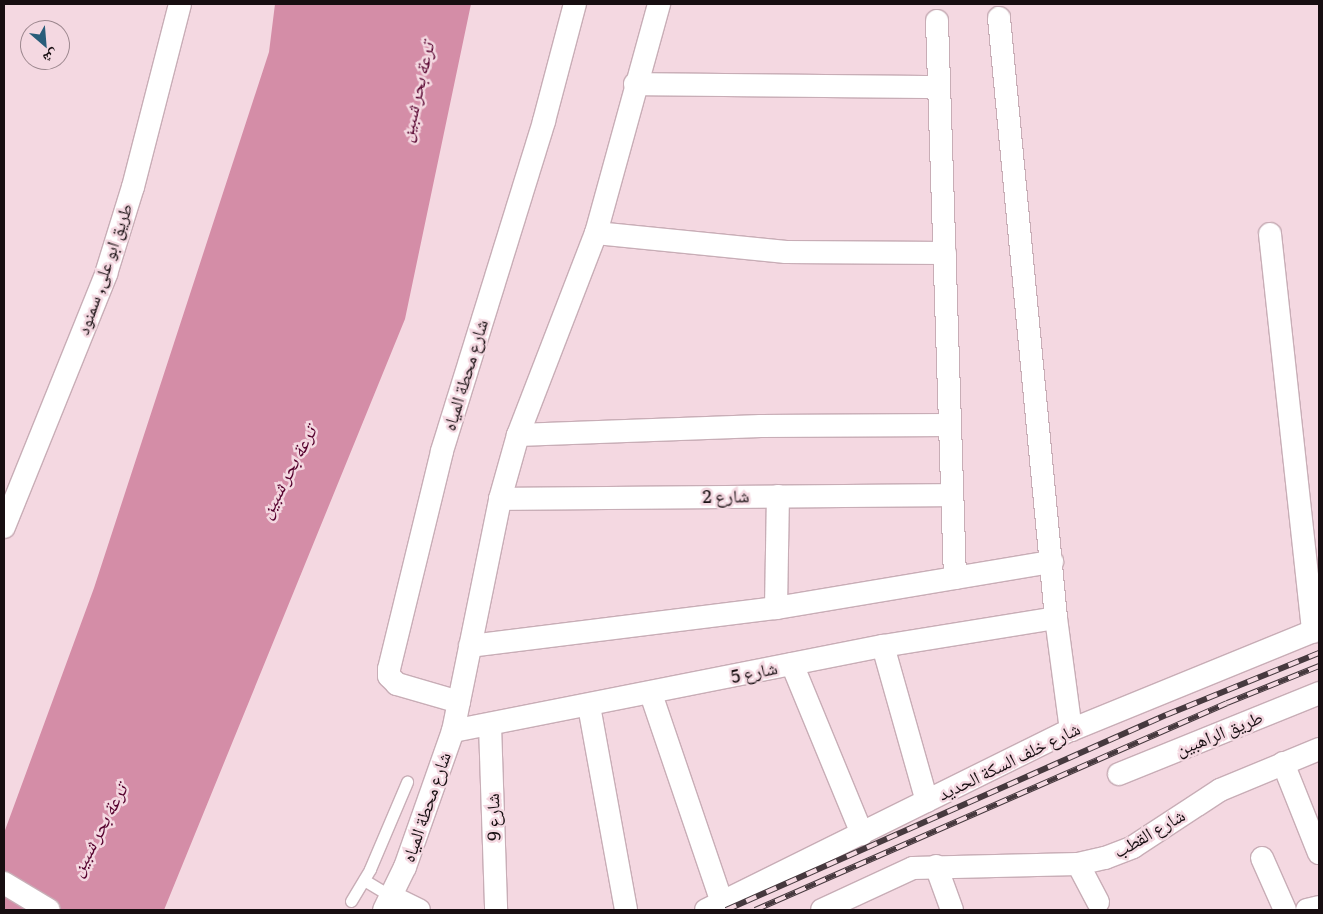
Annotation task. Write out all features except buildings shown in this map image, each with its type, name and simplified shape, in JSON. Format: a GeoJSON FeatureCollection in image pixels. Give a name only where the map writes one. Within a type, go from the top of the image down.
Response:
{"type":"FeatureCollection","features":[{"type":"Feature","properties":{"kind":"street","name":"طريق ابو على, سمنود"},"geometry":{"type":"LineString","coordinates":[[4,527],[106,274],[133,187],[180,4]]}},
{"type":"Feature","properties":{"kind":"street","name":"شارع محطة المياه"},"geometry":{"type":"LineString","coordinates":[[459,702],[397,684],[388,676],[389,669],[442,451],[544,121],[574,4]]}},
{"type":"Feature","properties":{"kind":"street","name":"شارع محطة المياه"},"geometry":{"type":"LineString","coordinates":[[388,903],[453,731],[500,498],[518,435],[596,233],[635,84],[659,4]]}},
{"type":"Feature","properties":{"kind":"street"},"geometry":{"type":"LineString","coordinates":[[999,18],[1056,618],[1071,730]]}},
{"type":"Feature","properties":{"kind":"street"},"geometry":{"type":"LineString","coordinates":[[937,21],[955,578]]}},
{"type":"Feature","properties":{"kind":"street"},"geometry":{"type":"LineString","coordinates":[[635,84],[939,87]]}},
{"type":"Feature","properties":{"kind":"street"},"geometry":{"type":"LineString","coordinates":[[596,233],[786,252],[944,253]]}},
{"type":"Feature","properties":{"kind":"street"},"geometry":{"type":"LineString","coordinates":[[1270,234],[1316,631]]}},
{"type":"Feature","properties":{"kind":"street"},"geometry":{"type":"LineString","coordinates":[[518,435],[761,426],[950,425]]}},
{"type":"Feature","properties":{"kind":"street","name":"شارع 2"},"geometry":{"type":"LineString","coordinates":[[500,498],[952,495]]}},
{"type":"Feature","properties":{"kind":"street"},"geometry":{"type":"LineString","coordinates":[[776,608],[778,496]]}},
{"type":"Feature","properties":{"kind":"street"},"geometry":{"type":"LineString","coordinates":[[470,646],[776,608],[1052,562]]}},
{"type":"Feature","properties":{"kind":"street","name":"شارع 5"},"geometry":{"type":"LineString","coordinates":[[453,731],[651,694],[883,646],[1056,618]]}},
{"type":"Feature","properties":{"kind":"street","name":"شارع خلف السكة الحديد"},"geometry":{"type":"LineString","coordinates":[[714,906],[1071,730],[1316,631]]}},
{"type":"Feature","properties":{"kind":"street"},"geometry":{"type":"LineString","coordinates":[[883,646],[927,801]]}},
{"type":"Feature","properties":{"kind":"street"},"geometry":{"type":"LineString","coordinates":[[792,664],[862,834]]}},
{"type":"Feature","properties":{"kind":"street","name":"طريق الراهبين"},"geometry":{"type":"LineString","coordinates":[[1119,774],[1319,693]]}},
{"type":"Feature","properties":{"kind":"street"},"geometry":{"type":"LineString","coordinates":[[651,694],[714,906]]}},
{"type":"Feature","properties":{"kind":"street"},"geometry":{"type":"LineString","coordinates":[[589,706],[626,910]]}},
{"type":"Feature","properties":{"kind":"street","name":"شارع 9"},"geometry":{"type":"LineString","coordinates":[[490,725],[496,910]]}},
{"type":"Feature","properties":{"kind":"street","name":"شارع القطب"},"geometry":{"type":"LineString","coordinates":[[936,866],[1078,864],[1133,847],[1220,790],[1319,750]]}},
{"type":"Feature","properties":{"kind":"street"},"geometry":{"type":"LineString","coordinates":[[1283,763],[1319,853]]}},
{"type":"Feature","properties":{"kind":"street"},"geometry":{"type":"LineString","coordinates":[[1262,858],[1285,910]]}},
{"type":"Feature","properties":{"kind":"street"},"geometry":{"type":"LineString","coordinates":[[1078,864],[1098,902]]}},
{"type":"Feature","properties":{"kind":"street"},"geometry":{"type":"LineString","coordinates":[[822,910],[882,880],[913,868],[936,866],[952,910]]}},
{"type":"Feature","properties":{"kind":"street"},"geometry":{"type":"LineString","coordinates":[[4,883],[49,910]]}},
{"type":"Feature","properties":{"kind":"street"},"geometry":{"type":"LineString","coordinates":[[388,903],[419,910]]}},
{"type":"Feature","properties":{"kind":"street"},"geometry":{"type":"LineString","coordinates":[[1307,910],[1319,907]]}},
{"type":"Feature","properties":{"kind":"lane"},"geometry":{"type":"LineString","coordinates":[[350,901],[364,880],[407,782]]}},
{"type":"Feature","properties":{"kind":"lane"},"geometry":{"type":"LineString","coordinates":[[364,880],[388,903]]}},
{"type":"Feature","properties":{"kind":"water","name":"ترعة بحر شبين"},"geometry":{"type":"Polygon","coordinates":[[[275,4],[471,4],[405,319],[164,910],[4,910],[4,833],[94,588],[269,52],[275,4]]]}},
{"type":"Feature","properties":{"kind":"railway"},"geometry":{"type":"LineString","coordinates":[[726,910],[1166,715],[1319,653]]}},
{"type":"Feature","properties":{"kind":"railway"},"geometry":{"type":"LineString","coordinates":[[755,910],[1227,703],[1319,666]]}}]}
